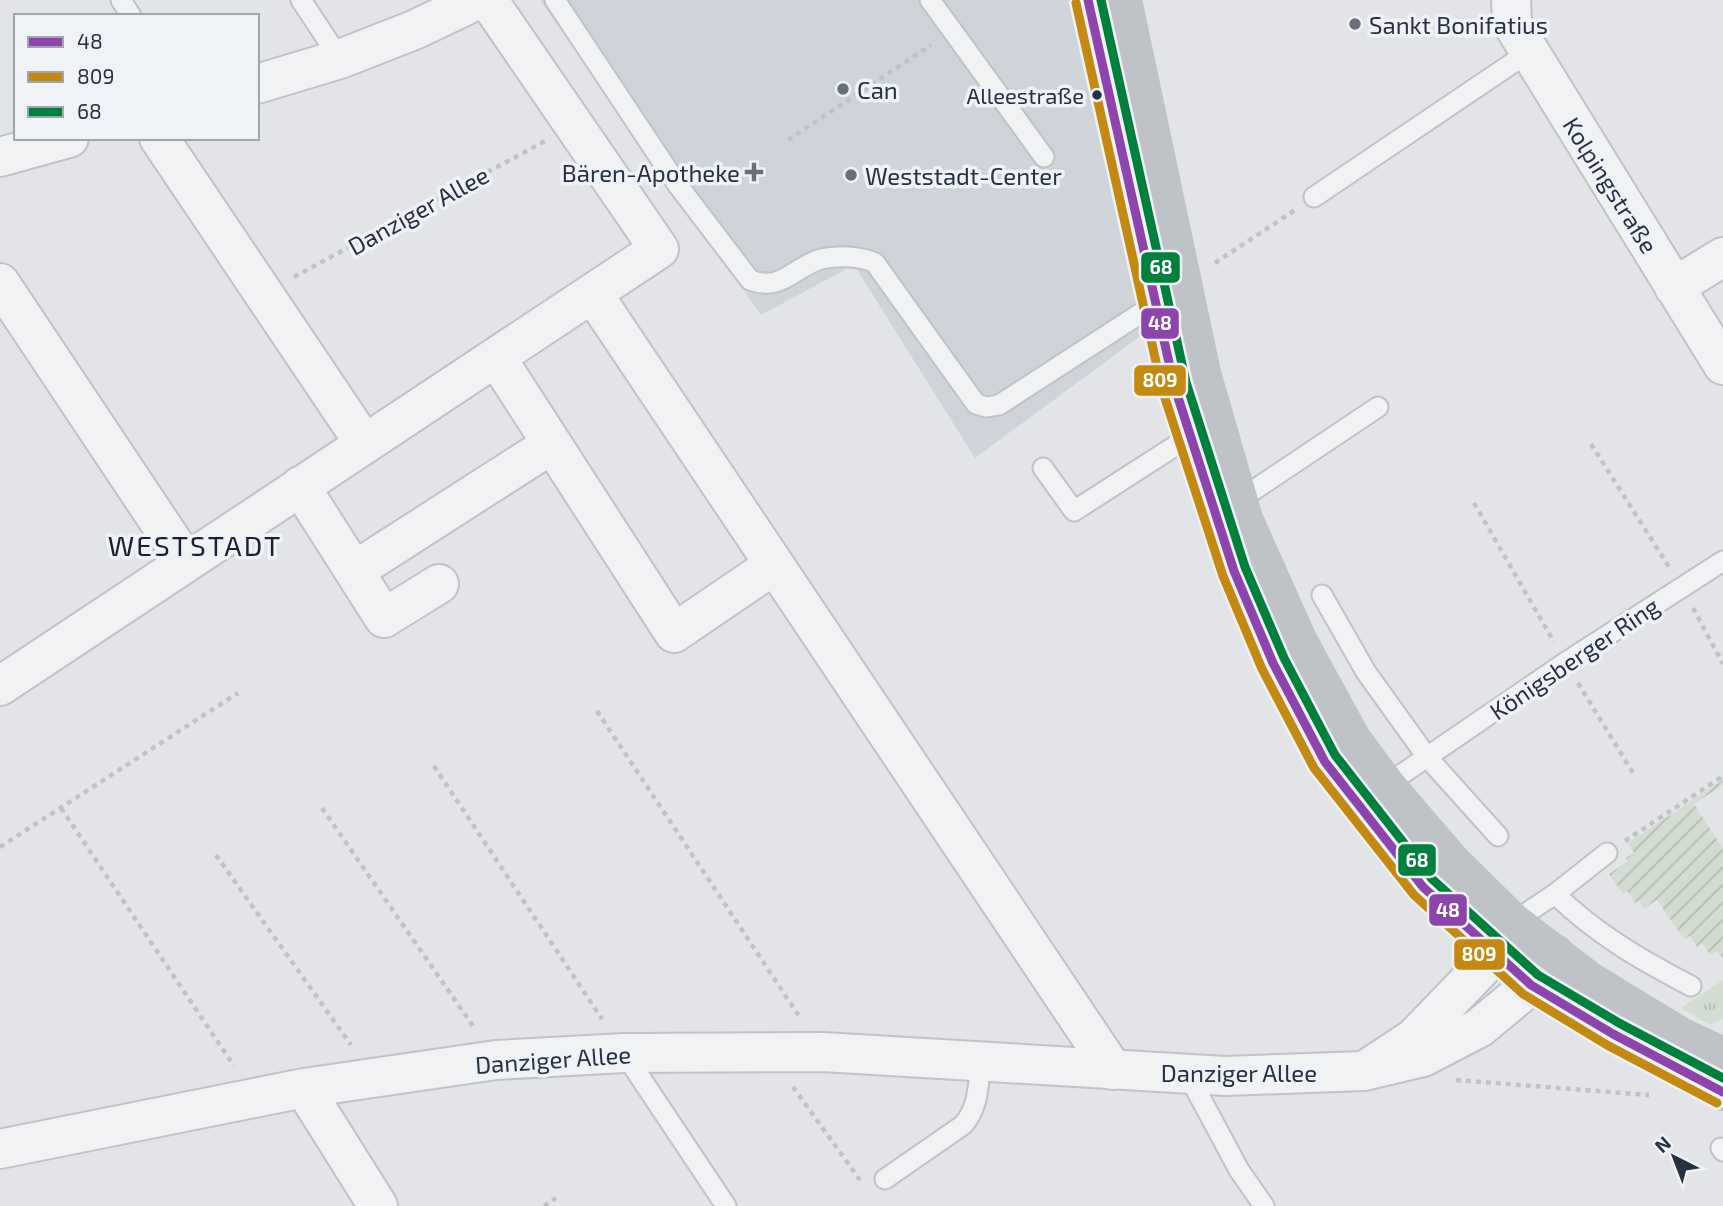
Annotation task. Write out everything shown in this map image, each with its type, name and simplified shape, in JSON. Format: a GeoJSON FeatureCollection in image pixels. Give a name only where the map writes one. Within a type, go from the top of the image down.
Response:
{"type":"FeatureCollection","features":[{"type":"Feature","properties":{"kind":"main road"},"geometry":{"type":"LineString","coordinates":[[1088,0],[1155,304],[1189,438],[1244,594],[1273,663],[1325,762],[1423,887],[1504,938],[1554,955],[1590,981],[1715,1044]]}},
{"type":"Feature","properties":{"kind":"main road"},"geometry":{"type":"LineString","coordinates":[[1123,0],[1202,373],[1244,519],[1298,640],[1352,739],[1386,785],[1452,862],[1504,938],[1531,985],[1613,1034],[1723,1092]]}},
{"type":"Feature","properties":{"kind":"street"},"geometry":{"type":"LineString","coordinates":[[259,83],[340,59],[414,30],[477,0]]}},
{"type":"Feature","properties":{"kind":"street"},"geometry":{"type":"LineString","coordinates":[[1,683],[659,249],[488,0]]}},
{"type":"Feature","properties":{"kind":"street","name":"Kolpingstraße"},"geometry":{"type":"LineString","coordinates":[[1511,0],[1512,23],[1723,366]]}},
{"type":"Feature","properties":{"kind":"street"},"geometry":{"type":"LineString","coordinates":[[0,157],[62,140]]}},
{"type":"Feature","properties":{"kind":"street"},"geometry":{"type":"LineString","coordinates":[[160,140],[364,443]]}},
{"type":"Feature","properties":{"kind":"street"},"geometry":{"type":"LineString","coordinates":[[1674,286],[1723,257]]}},
{"type":"Feature","properties":{"kind":"street"},"geometry":{"type":"LineString","coordinates":[[0,283],[186,562]]}},
{"type":"Feature","properties":{"kind":"street"},"geometry":{"type":"LineString","coordinates":[[593,294],[1113,1070]]}},
{"type":"Feature","properties":{"kind":"street"},"geometry":{"type":"LineString","coordinates":[[496,357],[674,633],[775,565]]}},
{"type":"Feature","properties":{"kind":"street"},"geometry":{"type":"LineString","coordinates":[[354,571],[552,444]]}},
{"type":"Feature","properties":{"kind":"street"},"geometry":{"type":"LineString","coordinates":[[300,486],[384,618],[439,584]]}},
{"type":"Feature","properties":{"kind":"street"},"geometry":{"type":"LineString","coordinates":[[1364,1071],[1415,1038],[1504,938]]}},
{"type":"Feature","properties":{"kind":"street","name":"Danziger Allee"},"geometry":{"type":"LineString","coordinates":[[0,1149],[304,1088],[496,1060],[624,1053],[823,1052],[1225,1076],[1364,1071],[1423,1057],[1479,1028],[1531,985],[1554,955]]}},
{"type":"Feature","properties":{"kind":"street"},"geometry":{"type":"LineString","coordinates":[[304,1088],[378,1206]]}},
{"type":"Feature","properties":{"kind":"lane"},"geometry":{"type":"LineString","coordinates":[[301,0],[340,59]]}},
{"type":"Feature","properties":{"kind":"lane"},"geometry":{"type":"LineString","coordinates":[[555,0],[677,184],[750,280],[764,285],[782,281],[821,260],[864,257],[875,263],[976,404],[987,407],[999,405],[1155,304]]}},
{"type":"Feature","properties":{"kind":"lane"},"geometry":{"type":"LineString","coordinates":[[930,0],[1044,157]]}},
{"type":"Feature","properties":{"kind":"lane"},"geometry":{"type":"LineString","coordinates":[[1314,197],[1529,52]]}},
{"type":"Feature","properties":{"kind":"lane"},"geometry":{"type":"LineString","coordinates":[[1238,499],[1378,407]]}},
{"type":"Feature","properties":{"kind":"lane"},"geometry":{"type":"LineString","coordinates":[[1043,468],[1074,511],[1189,438]]}},
{"type":"Feature","properties":{"kind":"lane","name":"Königsberger Ring"},"geometry":{"type":"LineString","coordinates":[[1386,785],[1723,561]]}},
{"type":"Feature","properties":{"kind":"lane"},"geometry":{"type":"LineString","coordinates":[[1322,595],[1366,672],[1427,757],[1498,836]]}},
{"type":"Feature","properties":{"kind":"lane"},"geometry":{"type":"LineString","coordinates":[[1504,938],[1607,853]]}},
{"type":"Feature","properties":{"kind":"lane"},"geometry":{"type":"LineString","coordinates":[[1555,894],[1574,912],[1631,954],[1691,986]]}},
{"type":"Feature","properties":{"kind":"lane"},"geometry":{"type":"LineString","coordinates":[[624,1053],[726,1206]]}},
{"type":"Feature","properties":{"kind":"lane"},"geometry":{"type":"LineString","coordinates":[[885,1179],[972,1116],[976,1106],[981,1062]]}},
{"type":"Feature","properties":{"kind":"lane"},"geometry":{"type":"LineString","coordinates":[[1187,1073],[1239,1170],[1264,1206]]}},
{"type":"Feature","properties":{"kind":"path"},"geometry":{"type":"LineString","coordinates":[[788,140],[953,32]]}},
{"type":"Feature","properties":{"kind":"path","name":"Danziger Allee"},"geometry":{"type":"LineString","coordinates":[[263,294],[573,125]]}},
{"type":"Feature","properties":{"kind":"path"},"geometry":{"type":"LineString","coordinates":[[1205,269],[1314,197]]}},
{"type":"Feature","properties":{"kind":"path"},"geometry":{"type":"LineString","coordinates":[[1591,444],[1681,587],[1723,664]]}},
{"type":"Feature","properties":{"kind":"path"},"geometry":{"type":"LineString","coordinates":[[0,847],[238,693]]}},
{"type":"Feature","properties":{"kind":"path"},"geometry":{"type":"LineString","coordinates":[[597,710],[823,1052]]}},
{"type":"Feature","properties":{"kind":"path"},"geometry":{"type":"LineString","coordinates":[[434,765],[624,1053]]}},
{"type":"Feature","properties":{"kind":"path"},"geometry":{"type":"LineString","coordinates":[[1607,853],[1723,776]]}},
{"type":"Feature","properties":{"kind":"path"},"geometry":{"type":"LineString","coordinates":[[61,808],[256,1098]]}},
{"type":"Feature","properties":{"kind":"path"},"geometry":{"type":"LineString","coordinates":[[322,808],[496,1060]]}},
{"type":"Feature","properties":{"kind":"path"},"geometry":{"type":"LineString","coordinates":[[216,855],[374,1078]]}},
{"type":"Feature","properties":{"kind":"path"},"geometry":{"type":"LineString","coordinates":[[768,1053],[863,1184]]}},
{"type":"Feature","properties":{"kind":"path"},"geometry":{"type":"LineString","coordinates":[[1445,1079],[1654,1095]]}},
{"type":"Feature","properties":{"kind":"path"},"geometry":{"type":"LineString","coordinates":[[544,1206],[556,1198]]}},
{"type":"Feature","properties":{"kind":"shaded area"},"geometry":{"type":"Polygon","coordinates":[[[540,0],[1073,0],[1149,330],[975,458],[854,265],[761,315],[540,0]]]}},
{"type":"Feature","properties":{"kind":"green space"},"geometry":{"type":"Polygon","coordinates":[[[1723,780],[1723,785],[1694,804],[1723,849],[1723,959],[1717,951],[1710,955],[1702,943],[1697,947],[1690,936],[1684,939],[1657,900],[1643,909],[1639,901],[1635,903],[1627,891],[1623,894],[1609,874],[1628,861],[1626,858],[1634,853],[1628,843],[1723,780]]]}},
{"type":"Feature","properties":{"kind":"green space"},"geometry":{"type":"Polygon","coordinates":[[[1723,980],[1723,1019],[1710,1025],[1681,1008],[1723,980]]]}},
{"type":"Feature","properties":{"kind":"transit line","name":"48"},"geometry":{"type":"LineString","coordinates":[[1088,0],[1174,385],[1234,571],[1273,663],[1325,762],[1423,887],[1531,985],[1613,1034],[1723,1092]]}},
{"type":"Feature","properties":{"kind":"transit line","name":"68"},"geometry":{"type":"LineString","coordinates":[[1101,0],[1186,382],[1245,567],[1284,658],[1335,755],[1432,879],[1538,975],[1619,1023],[1723,1078]]}},
{"type":"Feature","properties":{"kind":"transit line","name":"809"},"geometry":{"type":"LineString","coordinates":[[1076,3],[1162,389],[1223,576],[1262,669],[1314,768],[1414,895],[1523,994],[1607,1045],[1717,1103]]}},
{"type":"Feature","properties":{"kind":"place","name":"Sankt Bonifatius"},"geometry":{"type":"Point","coordinates":[1355,24]}},
{"type":"Feature","properties":{"kind":"place","name":"Can"},"geometry":{"type":"Point","coordinates":[843,89]}},
{"type":"Feature","properties":{"kind":"place","name":"Alleestraße"},"geometry":{"type":"Point","coordinates":[1097,95]}},
{"type":"Feature","properties":{"kind":"place","name":"Bären-Apotheke"},"geometry":{"type":"Point","coordinates":[754,172]}},
{"type":"Feature","properties":{"kind":"place","name":"Weststadt-Center"},"geometry":{"type":"Point","coordinates":[851,175]}},
{"type":"Feature","properties":{"kind":"district","name":"WESTSTADT"},"geometry":{"type":"Point","coordinates":[195,545]}}]}
